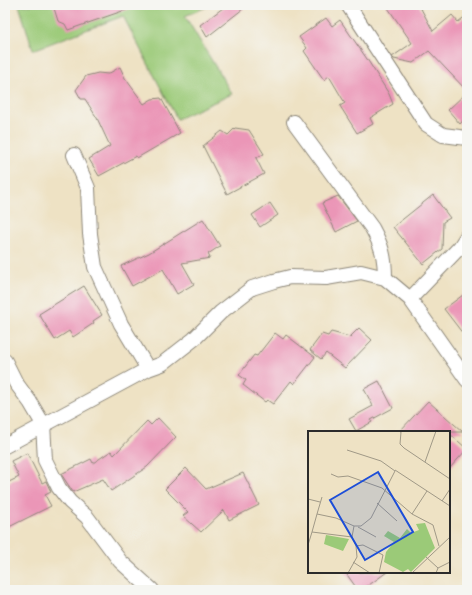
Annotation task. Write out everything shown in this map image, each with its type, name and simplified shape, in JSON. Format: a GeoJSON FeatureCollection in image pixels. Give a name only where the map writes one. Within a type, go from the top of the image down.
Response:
{"type":"FeatureCollection","features":[{"type":"Feature","properties":{"kind":"street"},"geometry":{"type":"LineString","coordinates":[[348,5],[426,124],[443,135],[467,138]]}},
{"type":"Feature","properties":{"kind":"street"},"geometry":{"type":"LineString","coordinates":[[294,122],[372,228],[381,243],[385,257],[385,278]]}},
{"type":"Feature","properties":{"kind":"street"},"geometry":{"type":"LineString","coordinates":[[74,155],[88,188],[90,234],[95,267],[121,324],[148,369]]}},
{"type":"Feature","properties":{"kind":"street"},"geometry":{"type":"LineString","coordinates":[[410,299],[460,247],[467,236]]}},
{"type":"Feature","properties":{"kind":"street"},"geometry":{"type":"LineString","coordinates":[[5,446],[43,424],[148,369],[162,364],[194,339],[221,312],[252,288],[290,277],[326,278],[361,272],[385,278],[410,299],[467,380]]}},
{"type":"Feature","properties":{"kind":"street"},"geometry":{"type":"LineString","coordinates":[[5,361],[16,383],[30,402],[43,424],[45,460],[59,488],[70,502],[87,517],[120,561],[152,590]]}},
{"type":"Feature","properties":{"kind":"green space"},"geometry":{"type":"Polygon","coordinates":[[[19,5],[211,5],[185,16],[232,94],[177,119],[123,16],[33,50],[19,5]]]}},
{"type":"Feature","properties":{"kind":"building"},"geometry":{"type":"Polygon","coordinates":[[[53,5],[133,5],[134,7],[68,30],[65,24],[58,21],[53,5]]]}},
{"type":"Feature","properties":{"kind":"building"},"geometry":{"type":"Polygon","coordinates":[[[227,5],[248,5],[207,37],[200,25],[227,5]]]}},
{"type":"Feature","properties":{"kind":"building"},"geometry":{"type":"Polygon","coordinates":[[[386,5],[419,5],[433,31],[452,15],[458,22],[467,15],[467,91],[429,51],[413,63],[394,59],[392,57],[412,43],[386,5]]]}},
{"type":"Feature","properties":{"kind":"building"},"geometry":{"type":"Polygon","coordinates":[[[326,18],[332,26],[340,20],[367,59],[389,94],[393,104],[370,118],[373,124],[357,133],[340,106],[345,103],[329,76],[324,80],[304,51],[307,48],[299,37],[326,18]]]}},
{"type":"Feature","properties":{"kind":"building"},"geometry":{"type":"Polygon","coordinates":[[[120,67],[125,78],[144,104],[152,99],[161,98],[180,133],[137,158],[136,156],[99,176],[89,159],[110,146],[97,118],[85,99],[81,99],[76,90],[86,76],[98,73],[108,74],[120,67]]]}},
{"type":"Feature","properties":{"kind":"building"},"geometry":{"type":"Polygon","coordinates":[[[467,92],[467,116],[460,124],[448,110],[467,92]]]}},
{"type":"Feature","properties":{"kind":"building"},"geometry":{"type":"Polygon","coordinates":[[[235,128],[249,130],[264,154],[256,158],[264,174],[227,194],[203,146],[222,131],[228,135],[235,128]]]}},
{"type":"Feature","properties":{"kind":"building"},"geometry":{"type":"Polygon","coordinates":[[[433,195],[450,218],[443,222],[442,249],[423,264],[393,227],[433,195]]]}},
{"type":"Feature","properties":{"kind":"building"},"geometry":{"type":"Polygon","coordinates":[[[338,196],[357,221],[336,232],[322,203],[338,196]]]}},
{"type":"Feature","properties":{"kind":"building"},"geometry":{"type":"Polygon","coordinates":[[[270,203],[278,215],[260,227],[252,215],[270,203]]]}},
{"type":"Feature","properties":{"kind":"building"},"geometry":{"type":"Polygon","coordinates":[[[203,219],[220,246],[208,254],[210,258],[182,263],[194,284],[177,294],[163,269],[132,286],[121,266],[149,253],[203,219]]]}},
{"type":"Feature","properties":{"kind":"building"},"geometry":{"type":"Polygon","coordinates":[[[84,286],[102,315],[93,321],[94,323],[73,337],[69,331],[55,340],[39,314],[84,286]]]}},
{"type":"Feature","properties":{"kind":"building"},"geometry":{"type":"Polygon","coordinates":[[[467,292],[467,339],[444,309],[467,292]]]}},
{"type":"Feature","properties":{"kind":"building"},"geometry":{"type":"Polygon","coordinates":[[[359,328],[372,340],[345,368],[326,353],[321,359],[310,350],[322,334],[328,336],[331,332],[350,337],[359,328]]]}},
{"type":"Feature","properties":{"kind":"building"},"geometry":{"type":"Polygon","coordinates":[[[275,333],[283,339],[286,335],[315,357],[294,384],[291,381],[273,404],[267,400],[265,402],[243,385],[246,380],[239,375],[254,355],[257,356],[275,333]]]}},
{"type":"Feature","properties":{"kind":"building"},"geometry":{"type":"Polygon","coordinates":[[[379,381],[393,408],[371,420],[372,422],[356,431],[349,419],[373,406],[364,389],[379,381]]]}},
{"type":"Feature","properties":{"kind":"building"},"geometry":{"type":"Polygon","coordinates":[[[428,401],[463,432],[450,431],[400,431],[428,401]]]}},
{"type":"Feature","properties":{"kind":"building"},"geometry":{"type":"Polygon","coordinates":[[[158,418],[176,437],[147,467],[111,491],[103,479],[73,492],[61,474],[91,459],[93,463],[111,451],[114,455],[147,421],[151,425],[158,418]]]}},
{"type":"Feature","properties":{"kind":"building"},"geometry":{"type":"Polygon","coordinates":[[[450,434],[467,449],[450,468],[450,434]]]}},
{"type":"Feature","properties":{"kind":"building"},"geometry":{"type":"Polygon","coordinates":[[[27,453],[42,483],[46,481],[51,492],[45,495],[51,506],[5,529],[5,484],[19,477],[11,461],[27,453]]]}},
{"type":"Feature","properties":{"kind":"building"},"geometry":{"type":"Polygon","coordinates":[[[186,468],[206,489],[243,473],[259,505],[229,520],[224,510],[201,532],[183,516],[188,512],[165,489],[186,468]]]}},
{"type":"Feature","properties":{"kind":"building"},"geometry":{"type":"Polygon","coordinates":[[[346,573],[386,573],[362,590],[358,590],[346,573]]]}}]}
